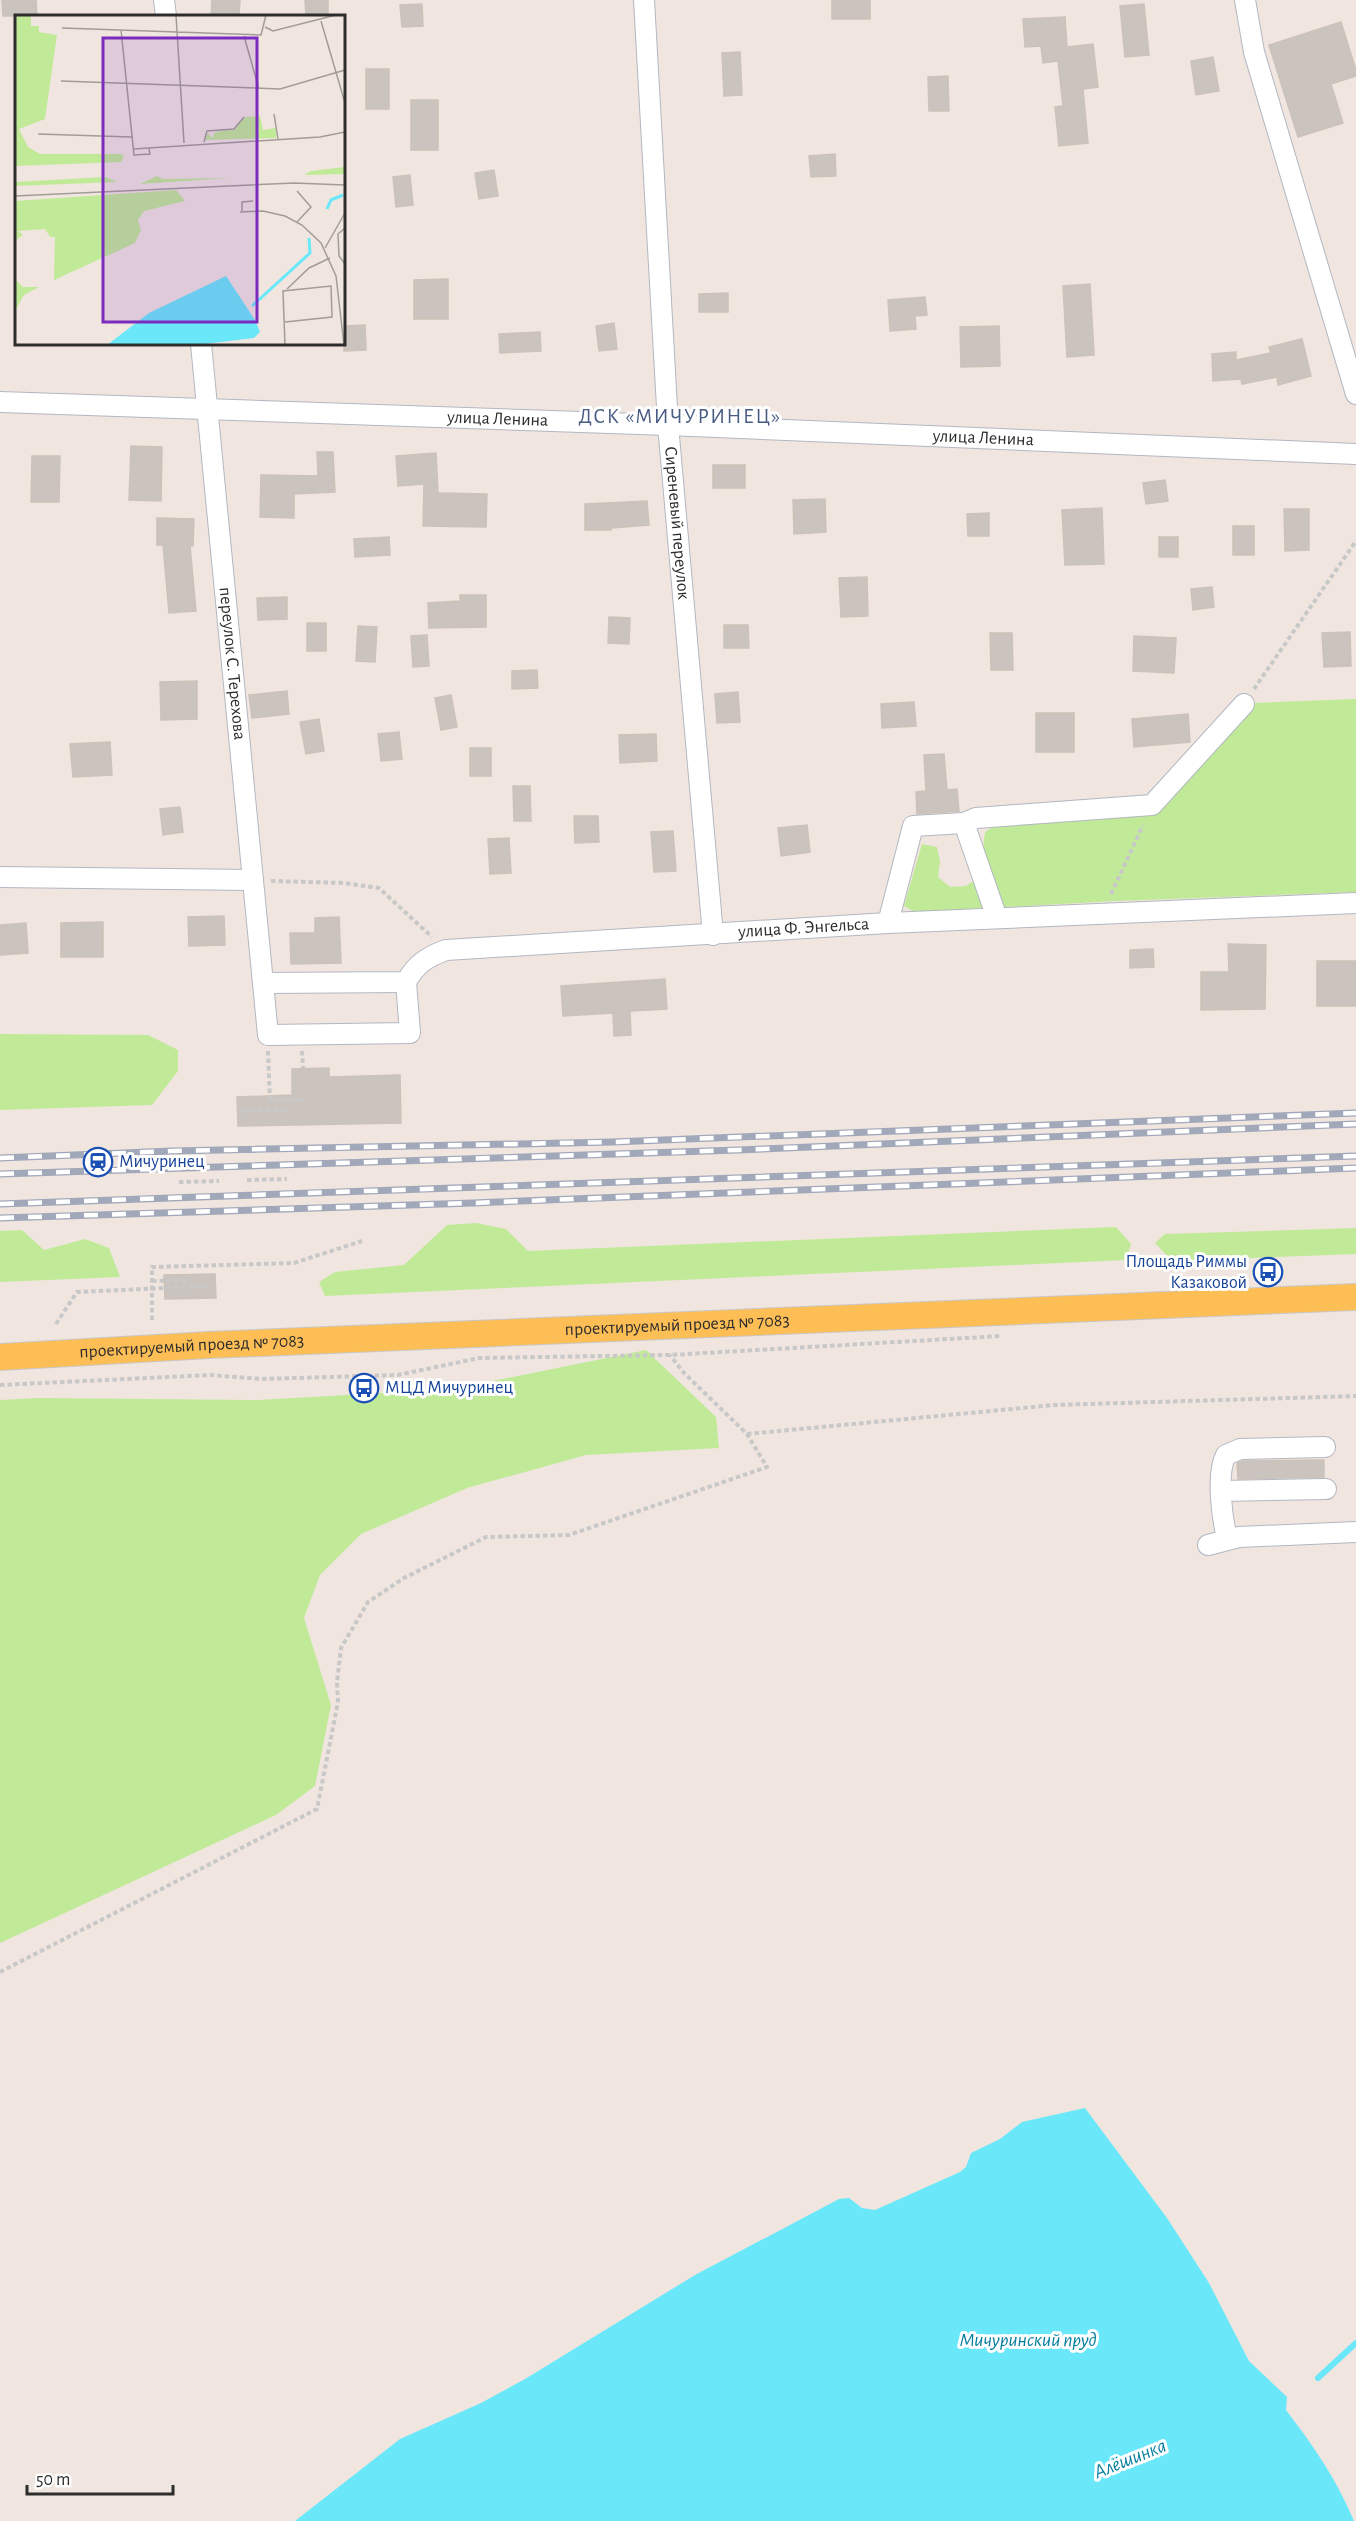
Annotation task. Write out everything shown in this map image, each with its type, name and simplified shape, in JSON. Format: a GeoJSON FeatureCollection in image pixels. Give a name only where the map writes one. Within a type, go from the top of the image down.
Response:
{"type":"FeatureCollection","features":[{"type":"Feature","properties":{"kind":"main road","name":"проектируемый проезд № 7083"},"geometry":{"type":"LineString","coordinates":[[0,1357],[209,1345],[1356,1298]]}},
{"type":"Feature","properties":{"kind":"street"},"geometry":{"type":"LineString","coordinates":[[164,0],[166,15]]}},
{"type":"Feature","properties":{"kind":"street","name":"Сиреневый переулок"},"geometry":{"type":"LineString","coordinates":[[644,0],[668,425],[713,935]]}},
{"type":"Feature","properties":{"kind":"street"},"geometry":{"type":"LineString","coordinates":[[1245,0],[1254,52],[1356,394]]}},
{"type":"Feature","properties":{"kind":"street","name":"переулок С. Терехова"},"geometry":{"type":"LineString","coordinates":[[201,345],[268,1035],[410,1033],[406,982]]}},
{"type":"Feature","properties":{"kind":"street","name":"улица Ленина"},"geometry":{"type":"LineString","coordinates":[[0,402],[668,425],[1356,454]]}},
{"type":"Feature","properties":{"kind":"street"},"geometry":{"type":"LineString","coordinates":[[888,923],[913,826],[964,823],[976,818],[1152,805],[1244,704]]}},
{"type":"Feature","properties":{"kind":"street"},"geometry":{"type":"LineString","coordinates":[[964,823],[997,918]]}},
{"type":"Feature","properties":{"kind":"street"},"geometry":{"type":"LineString","coordinates":[[0,877],[252,880]]}},
{"type":"Feature","properties":{"kind":"street","name":"улица Ф. Энгельса"},"geometry":{"type":"LineString","coordinates":[[406,982],[414,969],[428,957],[446,950],[888,923],[1103,912],[1356,903]]}},
{"type":"Feature","properties":{"kind":"street"},"geometry":{"type":"LineString","coordinates":[[264,983],[406,982]]}},
{"type":"Feature","properties":{"kind":"street"},"geometry":{"type":"LineString","coordinates":[[1227,1538],[1222,1491],[1223,1461],[1232,1451],[1325,1447]]}},
{"type":"Feature","properties":{"kind":"street"},"geometry":{"type":"LineString","coordinates":[[1222,1491],[1326,1489]]}},
{"type":"Feature","properties":{"kind":"street"},"geometry":{"type":"LineString","coordinates":[[1208,1545],[1227,1538],[1356,1532]]}},
{"type":"Feature","properties":{"kind":"path"},"geometry":{"type":"LineString","coordinates":[[1244,704],[1356,541]]}},
{"type":"Feature","properties":{"kind":"path"},"geometry":{"type":"LineString","coordinates":[[1103,912],[1152,805]]}},
{"type":"Feature","properties":{"kind":"path"},"geometry":{"type":"LineString","coordinates":[[252,880],[344,883],[379,888],[446,950]]}},
{"type":"Feature","properties":{"kind":"path"},"geometry":{"type":"LineString","coordinates":[[270,1101],[304,1100]]}},
{"type":"Feature","properties":{"kind":"path"},"geometry":{"type":"LineString","coordinates":[[243,1111],[286,1110]]}},
{"type":"Feature","properties":{"kind":"path"},"geometry":{"type":"LineString","coordinates":[[247,1180],[286,1179]]}},
{"type":"Feature","properties":{"kind":"path"},"geometry":{"type":"LineString","coordinates":[[179,1182],[219,1181]]}},
{"type":"Feature","properties":{"kind":"path"},"geometry":{"type":"LineString","coordinates":[[152,1320],[152,1267],[294,1263],[362,1241]]}},
{"type":"Feature","properties":{"kind":"path"},"geometry":{"type":"LineString","coordinates":[[152,1281],[188,1280]]}},
{"type":"Feature","properties":{"kind":"path"},"geometry":{"type":"LineString","coordinates":[[56,1323],[77,1292],[211,1286]]}},
{"type":"Feature","properties":{"kind":"path"},"geometry":{"type":"LineString","coordinates":[[0,1385],[210,1375],[262,1379],[398,1375],[479,1358],[670,1355],[1012,1336]]}},
{"type":"Feature","properties":{"kind":"path"},"geometry":{"type":"LineString","coordinates":[[0,1972],[317,1809],[338,1702],[337,1682],[341,1648],[368,1602],[404,1578],[486,1536],[569,1534],[767,1467],[747,1434],[684,1373],[670,1355]]}},
{"type":"Feature","properties":{"kind":"path"},"geometry":{"type":"LineString","coordinates":[[747,1434],[1054,1406],[1356,1396]]}},
{"type":"Feature","properties":{"kind":"green space"},"geometry":{"type":"Polygon","coordinates":[[[1356,699],[1356,892],[1116,901],[914,912],[904,906],[922,844],[937,847],[940,861],[938,877],[950,887],[966,886],[979,877],[985,832],[999,823],[1160,810],[1254,703],[1356,699]]]}},
{"type":"Feature","properties":{"kind":"green space"},"geometry":{"type":"Polygon","coordinates":[[[0,1034],[148,1035],[178,1050],[178,1071],[152,1105],[0,1110],[0,1034]]]}},
{"type":"Feature","properties":{"kind":"green space"},"geometry":{"type":"Polygon","coordinates":[[[476,1223],[506,1229],[528,1251],[1116,1227],[1131,1244],[1126,1260],[325,1296],[319,1282],[335,1272],[404,1265],[447,1225],[476,1223]]]}},
{"type":"Feature","properties":{"kind":"green space"},"geometry":{"type":"Polygon","coordinates":[[[1356,1228],[1356,1254],[1172,1261],[1155,1243],[1165,1234],[1356,1228]]]}},
{"type":"Feature","properties":{"kind":"green space"},"geometry":{"type":"Polygon","coordinates":[[[22,1230],[44,1250],[85,1239],[109,1248],[120,1277],[0,1282],[0,1231],[22,1230]]]}},
{"type":"Feature","properties":{"kind":"green space"},"geometry":{"type":"Polygon","coordinates":[[[646,1350],[716,1417],[719,1448],[586,1455],[467,1488],[361,1534],[320,1575],[304,1618],[331,1705],[315,1786],[276,1815],[0,1943],[0,1400],[38,1398],[258,1400],[453,1389],[646,1350]]]}},
{"type":"Feature","properties":{"kind":"water","name":"Мичуринский пруд"},"geometry":{"type":"Polygon","coordinates":[[[1085,2108],[1167,2218],[1209,2283],[1249,2361],[1287,2397],[1286,2410],[1324,2463],[1354,2521],[295,2521],[400,2439],[481,2403],[525,2379],[695,2275],[839,2199],[849,2198],[862,2208],[875,2210],[960,2172],[966,2167],[971,2153],[1000,2139],[1022,2122],[1085,2108]]]}},
{"type":"Feature","properties":{"kind":"building"},"geometry":{"type":"Polygon","coordinates":[[[2,0],[36,0],[37,15],[3,16],[2,0]]]}},
{"type":"Feature","properties":{"kind":"building"},"geometry":{"type":"Polygon","coordinates":[[[212,0],[240,0],[239,15],[211,15],[212,0]]]}},
{"type":"Feature","properties":{"kind":"building"},"geometry":{"type":"Polygon","coordinates":[[[305,0],[328,0],[328,15],[306,15],[305,0]]]}},
{"type":"Feature","properties":{"kind":"building"},"geometry":{"type":"Polygon","coordinates":[[[832,0],[870,0],[870,19],[832,19],[832,0]]]}},
{"type":"Feature","properties":{"kind":"building"},"geometry":{"type":"Polygon","coordinates":[[[422,4],[423,26],[402,27],[400,5],[422,4]]]}},
{"type":"Feature","properties":{"kind":"building"},"geometry":{"type":"Polygon","coordinates":[[[1144,4],[1149,55],[1125,57],[1120,6],[1144,4]]]}},
{"type":"Feature","properties":{"kind":"building"},"geometry":{"type":"Polygon","coordinates":[[[1065,17],[1067,47],[1093,44],[1098,87],[1083,89],[1088,143],[1059,146],[1055,107],[1063,106],[1058,61],[1043,63],[1041,46],[1025,47],[1023,19],[1065,17]]]}},
{"type":"Feature","properties":{"kind":"building"},"geometry":{"type":"Polygon","coordinates":[[[1341,22],[1356,70],[1356,76],[1331,84],[1343,123],[1298,137],[1269,45],[1341,22]]]}},
{"type":"Feature","properties":{"kind":"building"},"geometry":{"type":"Polygon","coordinates":[[[740,52],[742,95],[724,96],[722,53],[740,52]]]}},
{"type":"Feature","properties":{"kind":"building"},"geometry":{"type":"Polygon","coordinates":[[[1213,57],[1219,91],[1196,95],[1191,61],[1213,57]]]}},
{"type":"Feature","properties":{"kind":"building"},"geometry":{"type":"Polygon","coordinates":[[[366,69],[389,69],[389,109],[366,109],[366,69]]]}},
{"type":"Feature","properties":{"kind":"building"},"geometry":{"type":"Polygon","coordinates":[[[948,76],[949,111],[929,111],[928,77],[948,76]]]}},
{"type":"Feature","properties":{"kind":"building"},"geometry":{"type":"Polygon","coordinates":[[[411,100],[438,100],[438,150],[411,150],[411,100]]]}},
{"type":"Feature","properties":{"kind":"building"},"geometry":{"type":"Polygon","coordinates":[[[835,154],[836,176],[811,177],[809,156],[835,154]]]}},
{"type":"Feature","properties":{"kind":"building"},"geometry":{"type":"Polygon","coordinates":[[[494,170],[498,196],[479,199],[475,173],[494,170]]]}},
{"type":"Feature","properties":{"kind":"building"},"geometry":{"type":"Polygon","coordinates":[[[410,175],[413,205],[396,207],[393,177],[410,175]]]}},
{"type":"Feature","properties":{"kind":"building"},"geometry":{"type":"Polygon","coordinates":[[[448,279],[448,319],[414,319],[414,280],[448,279]]]}},
{"type":"Feature","properties":{"kind":"building"},"geometry":{"type":"Polygon","coordinates":[[[1090,284],[1094,355],[1067,357],[1063,286],[1090,284]]]}},
{"type":"Feature","properties":{"kind":"building"},"geometry":{"type":"Polygon","coordinates":[[[728,293],[728,312],[699,312],[699,294],[728,293]]]}},
{"type":"Feature","properties":{"kind":"building"},"geometry":{"type":"Polygon","coordinates":[[[925,297],[927,315],[915,316],[916,329],[890,331],[888,300],[925,297]]]}},
{"type":"Feature","properties":{"kind":"building"},"geometry":{"type":"Polygon","coordinates":[[[614,323],[617,349],[599,351],[596,326],[614,323]]]}},
{"type":"Feature","properties":{"kind":"building"},"geometry":{"type":"Polygon","coordinates":[[[365,325],[366,350],[344,351],[345,326],[365,325]]]}},
{"type":"Feature","properties":{"kind":"building"},"geometry":{"type":"Polygon","coordinates":[[[999,326],[1000,366],[961,367],[960,327],[999,326]]]}},
{"type":"Feature","properties":{"kind":"building"},"geometry":{"type":"Polygon","coordinates":[[[540,332],[541,351],[500,353],[499,334],[540,332]]]}},
{"type":"Feature","properties":{"kind":"building"},"geometry":{"type":"Polygon","coordinates":[[[1302,339],[1311,376],[1278,385],[1277,377],[1242,384],[1241,379],[1213,381],[1212,354],[1236,352],[1236,360],[1271,353],[1269,347],[1302,339]]]}},
{"type":"Feature","properties":{"kind":"building"},"geometry":{"type":"Polygon","coordinates":[[[131,446],[162,447],[161,501],[129,500],[131,446]]]}},
{"type":"Feature","properties":{"kind":"building"},"geometry":{"type":"Polygon","coordinates":[[[317,452],[333,452],[335,492],[294,494],[294,518],[260,517],[261,475],[318,476],[317,452]]]}},
{"type":"Feature","properties":{"kind":"building"},"geometry":{"type":"Polygon","coordinates":[[[436,453],[438,493],[487,494],[486,527],[423,526],[424,484],[398,486],[396,456],[436,453]]]}},
{"type":"Feature","properties":{"kind":"building"},"geometry":{"type":"Polygon","coordinates":[[[32,456],[60,456],[59,502],[31,502],[32,456]]]}},
{"type":"Feature","properties":{"kind":"building"},"geometry":{"type":"Polygon","coordinates":[[[713,465],[745,465],[745,488],[713,488],[713,465]]]}},
{"type":"Feature","properties":{"kind":"building"},"geometry":{"type":"Polygon","coordinates":[[[1165,480],[1168,501],[1146,504],[1143,483],[1165,480]]]}},
{"type":"Feature","properties":{"kind":"building"},"geometry":{"type":"Polygon","coordinates":[[[825,499],[826,532],[794,534],[793,500],[825,499]]]}},
{"type":"Feature","properties":{"kind":"building"},"geometry":{"type":"Polygon","coordinates":[[[647,501],[649,525],[611,528],[611,530],[585,530],[585,504],[647,501]]]}},
{"type":"Feature","properties":{"kind":"building"},"geometry":{"type":"Polygon","coordinates":[[[1102,508],[1104,564],[1065,565],[1062,510],[1102,508]]]}},
{"type":"Feature","properties":{"kind":"building"},"geometry":{"type":"Polygon","coordinates":[[[1284,509],[1309,509],[1309,550],[1285,551],[1284,509]]]}},
{"type":"Feature","properties":{"kind":"building"},"geometry":{"type":"Polygon","coordinates":[[[989,513],[989,536],[968,536],[967,514],[989,513]]]}},
{"type":"Feature","properties":{"kind":"building"},"geometry":{"type":"Polygon","coordinates":[[[157,518],[194,519],[193,546],[190,546],[196,611],[169,613],[163,545],[157,545],[157,518]]]}},
{"type":"Feature","properties":{"kind":"building"},"geometry":{"type":"Polygon","coordinates":[[[1233,526],[1254,526],[1254,555],[1233,555],[1233,526]]]}},
{"type":"Feature","properties":{"kind":"building"},"geometry":{"type":"Polygon","coordinates":[[[389,537],[390,555],[355,557],[354,539],[389,537]]]}},
{"type":"Feature","properties":{"kind":"building"},"geometry":{"type":"Polygon","coordinates":[[[1159,537],[1178,537],[1178,557],[1159,557],[1159,537]]]}},
{"type":"Feature","properties":{"kind":"building"},"geometry":{"type":"Polygon","coordinates":[[[867,577],[868,616],[841,617],[839,578],[867,577]]]}},
{"type":"Feature","properties":{"kind":"building"},"geometry":{"type":"Polygon","coordinates":[[[1212,587],[1214,607],[1193,610],[1191,589],[1212,587]]]}},
{"type":"Feature","properties":{"kind":"building"},"geometry":{"type":"Polygon","coordinates":[[[460,595],[486,595],[486,627],[429,628],[428,603],[460,601],[460,595]]]}},
{"type":"Feature","properties":{"kind":"building"},"geometry":{"type":"Polygon","coordinates":[[[287,597],[287,619],[258,620],[257,598],[287,597]]]}},
{"type":"Feature","properties":{"kind":"building"},"geometry":{"type":"Polygon","coordinates":[[[609,617],[630,618],[629,644],[608,643],[609,617]]]}},
{"type":"Feature","properties":{"kind":"building"},"geometry":{"type":"Polygon","coordinates":[[[307,623],[326,623],[326,651],[307,651],[307,623]]]}},
{"type":"Feature","properties":{"kind":"building"},"geometry":{"type":"Polygon","coordinates":[[[724,625],[748,625],[749,648],[724,648],[724,625]]]}},
{"type":"Feature","properties":{"kind":"building"},"geometry":{"type":"Polygon","coordinates":[[[358,626],[377,627],[375,662],[356,661],[358,626]]]}},
{"type":"Feature","properties":{"kind":"building"},"geometry":{"type":"Polygon","coordinates":[[[1350,632],[1351,666],[1324,667],[1322,633],[1350,632]]]}},
{"type":"Feature","properties":{"kind":"building"},"geometry":{"type":"Polygon","coordinates":[[[990,633],[1012,633],[1013,670],[991,670],[990,633]]]}},
{"type":"Feature","properties":{"kind":"building"},"geometry":{"type":"Polygon","coordinates":[[[427,635],[429,666],[413,667],[411,636],[427,635]]]}},
{"type":"Feature","properties":{"kind":"building"},"geometry":{"type":"Polygon","coordinates":[[[1134,636],[1176,638],[1174,673],[1133,671],[1134,636]]]}},
{"type":"Feature","properties":{"kind":"building"},"geometry":{"type":"Polygon","coordinates":[[[537,670],[538,688],[512,689],[512,671],[537,670]]]}},
{"type":"Feature","properties":{"kind":"building"},"geometry":{"type":"Polygon","coordinates":[[[197,681],[197,719],[161,720],[160,682],[197,681]]]}},
{"type":"Feature","properties":{"kind":"building"},"geometry":{"type":"Polygon","coordinates":[[[287,691],[289,714],[252,718],[249,695],[287,691]]]}},
{"type":"Feature","properties":{"kind":"building"},"geometry":{"type":"Polygon","coordinates":[[[738,692],[740,722],[717,723],[715,694],[738,692]]]}},
{"type":"Feature","properties":{"kind":"building"},"geometry":{"type":"Polygon","coordinates":[[[451,695],[457,727],[441,730],[435,698],[451,695]]]}},
{"type":"Feature","properties":{"kind":"building"},"geometry":{"type":"Polygon","coordinates":[[[914,702],[916,726],[882,728],[881,704],[914,702]]]}},
{"type":"Feature","properties":{"kind":"building"},"geometry":{"type":"Polygon","coordinates":[[[1036,713],[1074,713],[1074,752],[1036,752],[1036,713]]]}},
{"type":"Feature","properties":{"kind":"building"},"geometry":{"type":"Polygon","coordinates":[[[1188,714],[1190,742],[1134,747],[1132,719],[1188,714]]]}},
{"type":"Feature","properties":{"kind":"building"},"geometry":{"type":"Polygon","coordinates":[[[319,719],[324,751],[306,754],[300,722],[319,719]]]}},
{"type":"Feature","properties":{"kind":"building"},"geometry":{"type":"Polygon","coordinates":[[[399,732],[402,759],[381,761],[378,734],[399,732]]]}},
{"type":"Feature","properties":{"kind":"building"},"geometry":{"type":"Polygon","coordinates":[[[656,734],[657,761],[620,763],[619,735],[656,734]]]}},
{"type":"Feature","properties":{"kind":"building"},"geometry":{"type":"Polygon","coordinates":[[[110,742],[112,775],[73,777],[70,744],[110,742]]]}},
{"type":"Feature","properties":{"kind":"building"},"geometry":{"type":"Polygon","coordinates":[[[470,748],[491,748],[491,776],[470,776],[470,748]]]}},
{"type":"Feature","properties":{"kind":"building"},"geometry":{"type":"Polygon","coordinates":[[[944,754],[947,790],[957,789],[959,811],[917,814],[916,792],[926,791],[924,755],[944,754]]]}},
{"type":"Feature","properties":{"kind":"building"},"geometry":{"type":"Polygon","coordinates":[[[513,786],[530,786],[531,821],[514,821],[513,786]]]}},
{"type":"Feature","properties":{"kind":"building"},"geometry":{"type":"Polygon","coordinates":[[[180,807],[183,832],[163,835],[160,809],[180,807]]]}},
{"type":"Feature","properties":{"kind":"building"},"geometry":{"type":"Polygon","coordinates":[[[574,816],[598,816],[599,842],[575,843],[574,816]]]}},
{"type":"Feature","properties":{"kind":"building"},"geometry":{"type":"Polygon","coordinates":[[[807,825],[810,852],[781,856],[778,828],[807,825]]]}},
{"type":"Feature","properties":{"kind":"building"},"geometry":{"type":"Polygon","coordinates":[[[673,831],[676,871],[654,872],[651,832],[673,831]]]}},
{"type":"Feature","properties":{"kind":"building"},"geometry":{"type":"Polygon","coordinates":[[[509,838],[511,873],[490,874],[488,839],[509,838]]]}},
{"type":"Feature","properties":{"kind":"building"},"geometry":{"type":"Polygon","coordinates":[[[224,916],[225,945],[189,946],[188,917],[224,916]]]}},
{"type":"Feature","properties":{"kind":"building"},"geometry":{"type":"Polygon","coordinates":[[[339,917],[341,963],[291,964],[290,933],[315,933],[315,918],[339,917]]]}},
{"type":"Feature","properties":{"kind":"building"},"geometry":{"type":"Polygon","coordinates":[[[103,922],[103,957],[61,957],[61,923],[103,922]]]}},
{"type":"Feature","properties":{"kind":"building"},"geometry":{"type":"Polygon","coordinates":[[[26,923],[28,953],[0,955],[0,925],[26,923]]]}},
{"type":"Feature","properties":{"kind":"building"},"geometry":{"type":"Polygon","coordinates":[[[1228,944],[1266,945],[1265,1009],[1201,1010],[1201,972],[1229,972],[1228,944]]]}},
{"type":"Feature","properties":{"kind":"building"},"geometry":{"type":"Polygon","coordinates":[[[1153,949],[1154,967],[1130,968],[1130,950],[1153,949]]]}},
{"type":"Feature","properties":{"kind":"building"},"geometry":{"type":"Polygon","coordinates":[[[1317,961],[1356,961],[1356,1006],[1317,1006],[1317,961]]]}},
{"type":"Feature","properties":{"kind":"building"},"geometry":{"type":"Polygon","coordinates":[[[665,979],[667,1009],[630,1011],[631,1035],[614,1036],[613,1013],[563,1016],[561,986],[665,979]]]}},
{"type":"Feature","properties":{"kind":"building"},"geometry":{"type":"Polygon","coordinates":[[[329,1068],[329,1077],[400,1075],[401,1123],[238,1126],[237,1097],[292,1095],[292,1069],[329,1068]]]}},
{"type":"Feature","properties":{"kind":"building"},"geometry":{"type":"Polygon","coordinates":[[[215,1274],[216,1298],[165,1299],[164,1275],[215,1274]]]}},
{"type":"Feature","properties":{"kind":"building"},"geometry":{"type":"Polygon","coordinates":[[[1324,1460],[1324,1477],[1238,1479],[1237,1463],[1242,1461],[1324,1460]]]}},
{"type":"Feature","properties":{"kind":"waterway","name":"Алёшинка"},"geometry":{"type":"LineString","coordinates":[[1318,2378],[1356,2343]]}},
{"type":"Feature","properties":{"kind":"railway"},"geometry":{"type":"LineString","coordinates":[[0,1158],[172,1151],[613,1142],[1356,1113]]}},
{"type":"Feature","properties":{"kind":"railway"},"geometry":{"type":"LineString","coordinates":[[0,1174],[738,1150],[1356,1124]]}},
{"type":"Feature","properties":{"kind":"railway"},"geometry":{"type":"LineString","coordinates":[[0,1204],[1356,1156]]}},
{"type":"Feature","properties":{"kind":"railway"},"geometry":{"type":"LineString","coordinates":[[0,1218],[473,1203],[1356,1168]]}},
{"type":"Feature","properties":{"kind":"place","name":"Мичуринец"},"geometry":{"type":"Point","coordinates":[98,1162]}},
{"type":"Feature","properties":{"kind":"place","name":"Площадь Риммы Казаковой"},"geometry":{"type":"Point","coordinates":[1268,1272]}},
{"type":"Feature","properties":{"kind":"place","name":"МЦД Мичуринец"},"geometry":{"type":"Point","coordinates":[364,1388]}},
{"type":"Feature","properties":{"kind":"district","name":"ДСК «МИЧУРИНЕЦ»"},"geometry":{"type":"Point","coordinates":[680,416]}}]}
